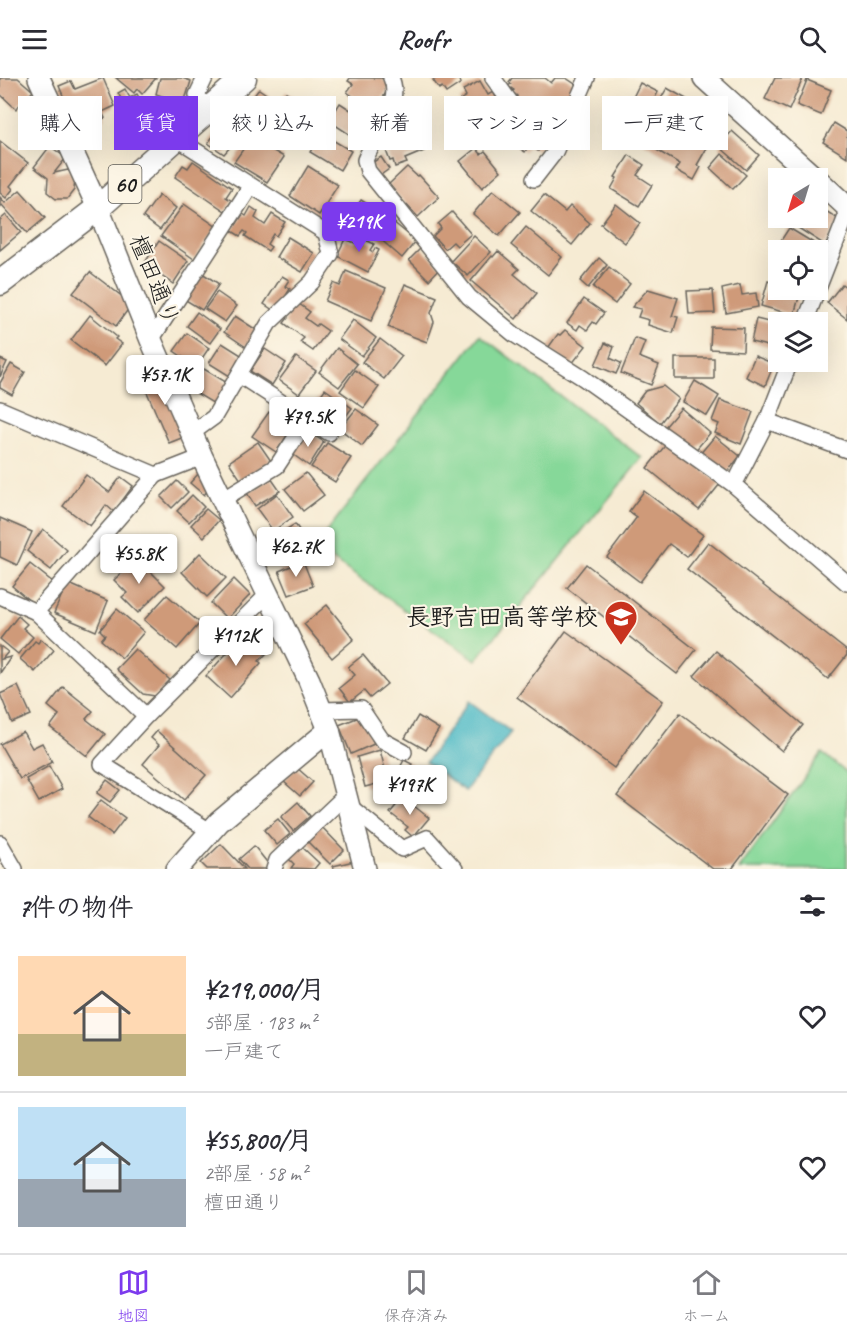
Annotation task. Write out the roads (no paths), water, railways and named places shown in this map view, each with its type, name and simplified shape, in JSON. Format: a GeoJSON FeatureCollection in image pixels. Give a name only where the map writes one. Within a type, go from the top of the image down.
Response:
{"type":"FeatureCollection","features":[{"type":"Feature","properties":{"kind":"main road","name":"60"},"geometry":{"type":"LineString","coordinates":[[198,119],[244,78]]}},
{"type":"Feature","properties":{"kind":"main road","name":"60"},"geometry":{"type":"LineString","coordinates":[[2,277],[98,208],[163,150]]}},
{"type":"Feature","properties":{"kind":"street","name":"檀田通り"},"geometry":{"type":"LineString","coordinates":[[39,78],[98,208],[151,340],[202,457],[269,593],[325,720],[365,869]]}},
{"type":"Feature","properties":{"kind":"street"},"geometry":{"type":"LineString","coordinates":[[205,78],[198,95],[208,110]]}},
{"type":"Feature","properties":{"kind":"street"},"geometry":{"type":"LineString","coordinates":[[391,78],[395,95],[389,112],[364,160],[368,171],[469,297],[515,334],[583,378],[734,485],[847,583]]}},
{"type":"Feature","properties":{"kind":"street"},"geometry":{"type":"LineString","coordinates":[[493,78],[506,96]]}},
{"type":"Feature","properties":{"kind":"street"},"geometry":{"type":"LineString","coordinates":[[579,96],[587,78]]}},
{"type":"Feature","properties":{"kind":"street"},"geometry":{"type":"LineString","coordinates":[[704,78],[805,168]]}},
{"type":"Feature","properties":{"kind":"street"},"geometry":{"type":"LineString","coordinates":[[192,433],[214,417],[269,323],[312,282],[331,254],[326,233],[195,150]]}},
{"type":"Feature","properties":{"kind":"street"},"geometry":{"type":"LineString","coordinates":[[534,179],[556,150]]}},
{"type":"Feature","properties":{"kind":"street"},"geometry":{"type":"LineString","coordinates":[[151,340],[251,186]]}},
{"type":"Feature","properties":{"kind":"street"},"geometry":{"type":"LineString","coordinates":[[828,189],[847,207]]}},
{"type":"Feature","properties":{"kind":"street"},"geometry":{"type":"LineString","coordinates":[[809,312],[847,214]]}},
{"type":"Feature","properties":{"kind":"street"},"geometry":{"type":"LineString","coordinates":[[734,485],[767,421],[786,372]]}},
{"type":"Feature","properties":{"kind":"street"},"geometry":{"type":"LineString","coordinates":[[239,375],[329,433]]}},
{"type":"Feature","properties":{"kind":"street"},"geometry":{"type":"LineString","coordinates":[[0,409],[156,475]]}},
{"type":"Feature","properties":{"kind":"street"},"geometry":{"type":"LineString","coordinates":[[223,499],[277,466],[307,420]]}},
{"type":"Feature","properties":{"kind":"street"},"geometry":{"type":"LineString","coordinates":[[767,421],[847,450]]}},
{"type":"Feature","properties":{"kind":"street"},"geometry":{"type":"LineString","coordinates":[[36,612],[156,475],[202,457]]}},
{"type":"Feature","properties":{"kind":"street"},"geometry":{"type":"LineString","coordinates":[[210,831],[102,764],[146,716],[269,593]]}},
{"type":"Feature","properties":{"kind":"street"},"geometry":{"type":"LineString","coordinates":[[0,596],[36,612],[146,716]]}},
{"type":"Feature","properties":{"kind":"street"},"geometry":{"type":"LineString","coordinates":[[177,869],[210,831],[325,720],[362,709],[382,740],[404,752]]}},
{"type":"Feature","properties":{"kind":"street"},"geometry":{"type":"LineString","coordinates":[[274,869],[276,860],[347,800],[402,849],[426,838],[455,869]]}},
{"type":"Feature","properties":{"kind":"street"},"geometry":{"type":"LineString","coordinates":[[0,843],[15,869]]}},
{"type":"Feature","properties":{"kind":"water"},"geometry":{"type":"Polygon","coordinates":[[[469,701],[511,732],[465,791],[426,762],[469,701]]]}},
{"type":"Feature","properties":{"kind":"place","name":"長野吉田高等学校"},"geometry":{"type":"Point","coordinates":[621,646]}}]}
